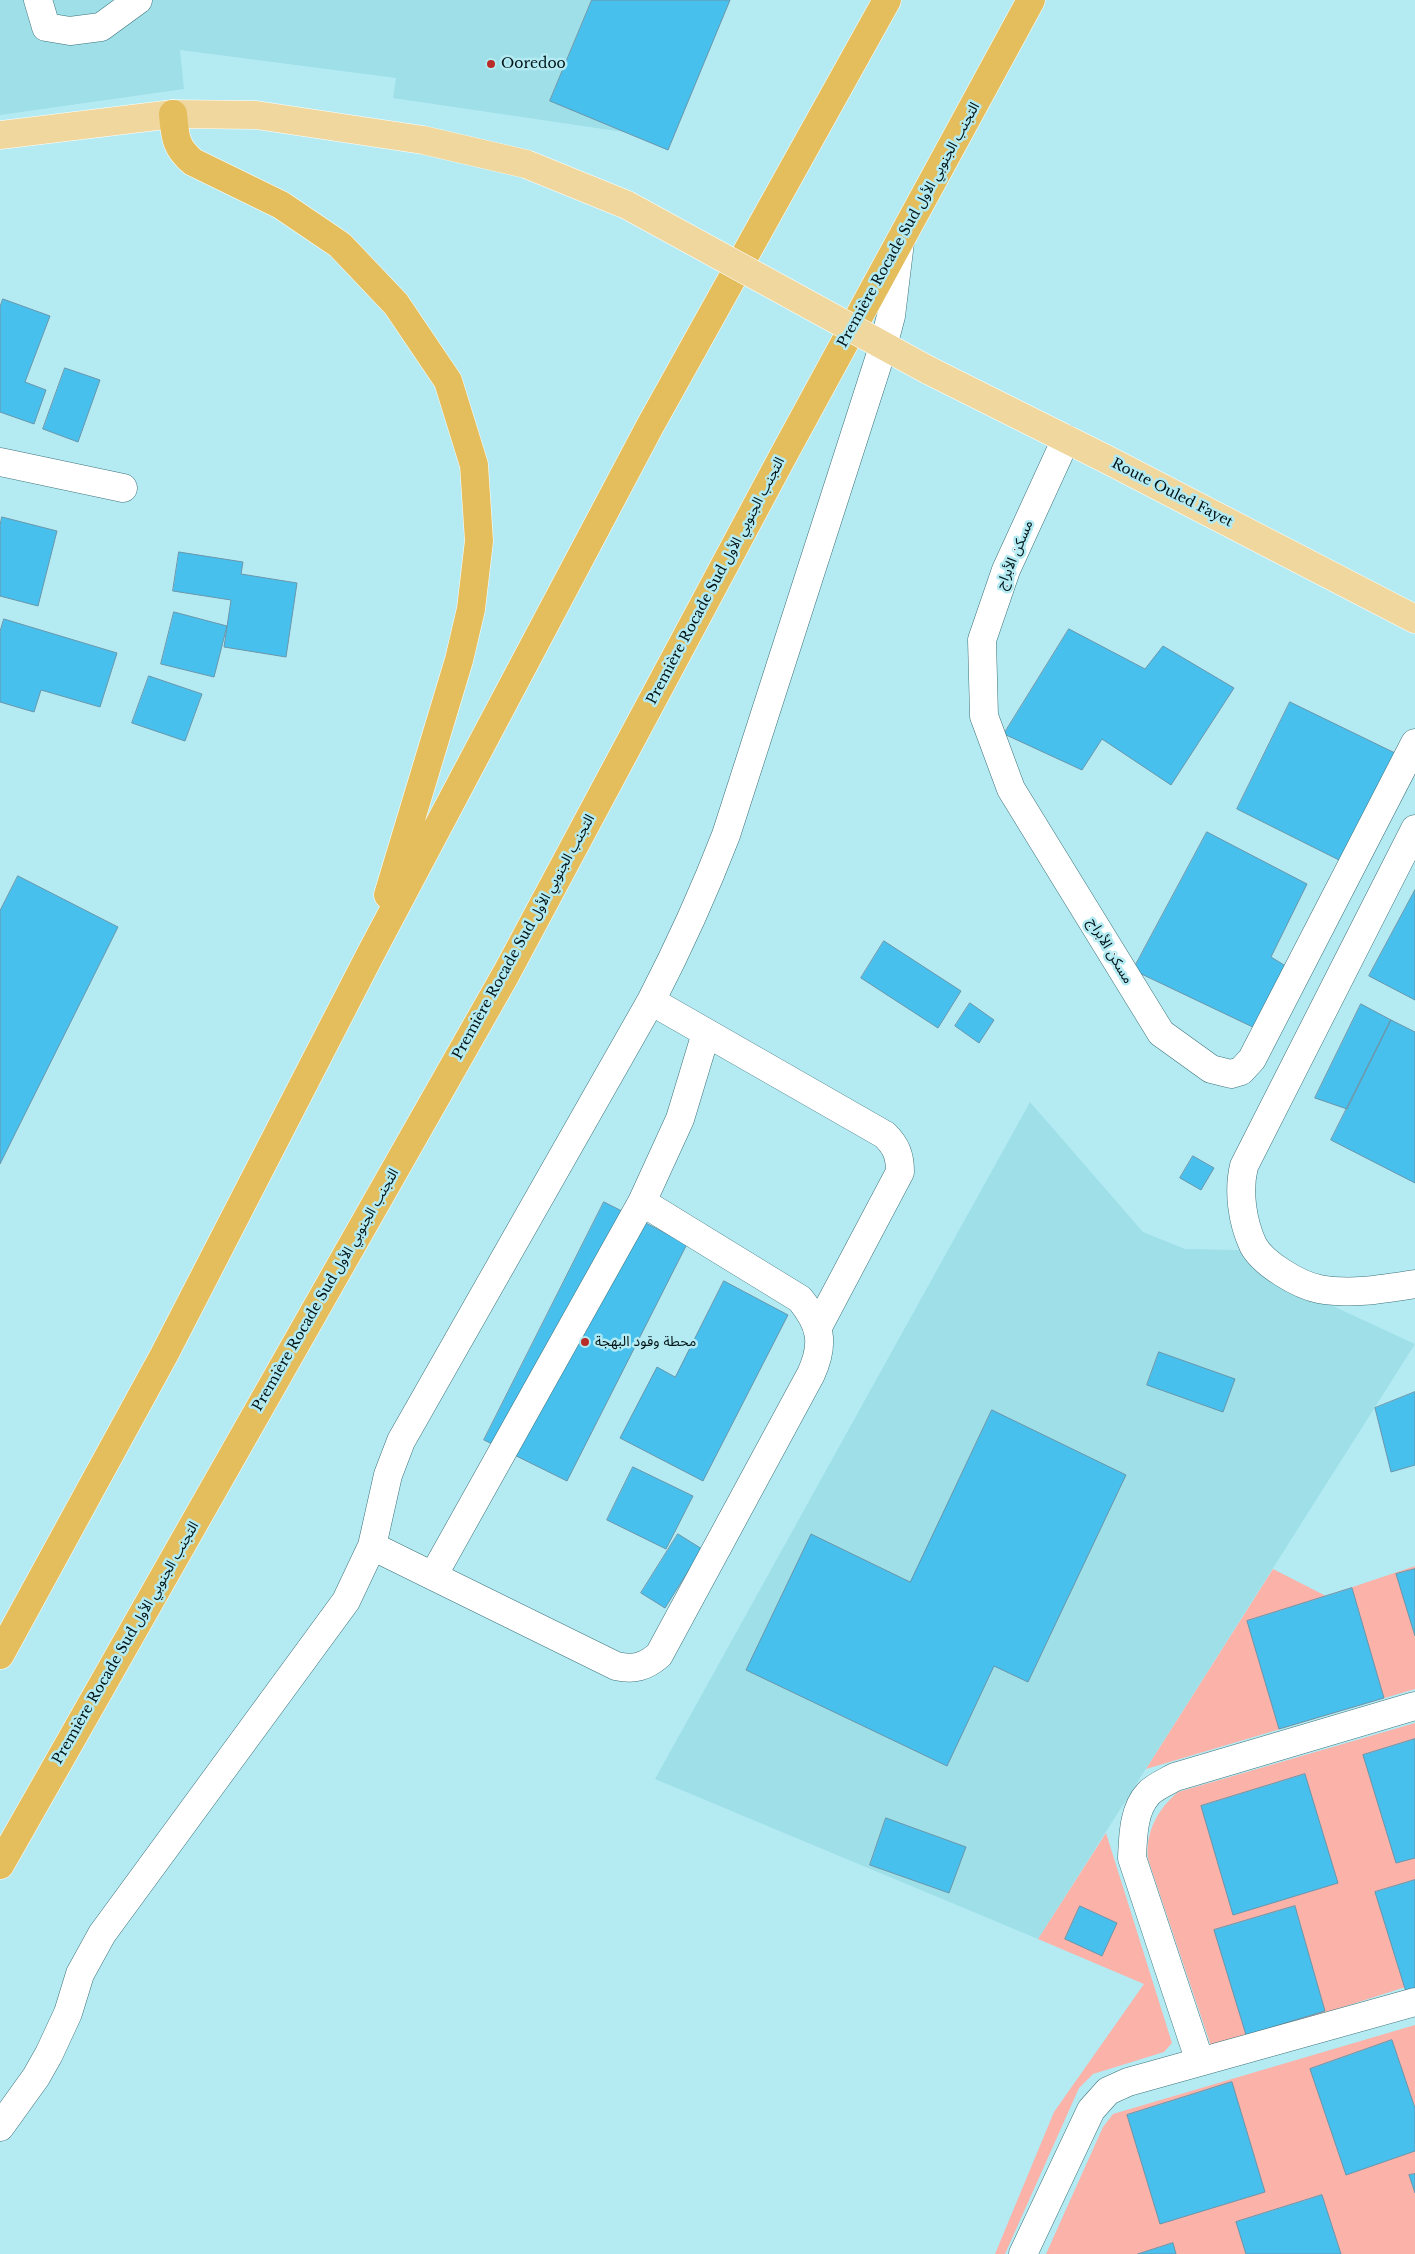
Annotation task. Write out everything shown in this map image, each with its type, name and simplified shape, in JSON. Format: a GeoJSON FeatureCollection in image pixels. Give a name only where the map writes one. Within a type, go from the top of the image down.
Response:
{"type":"FeatureCollection","features":[{"type":"Feature","properties":{"kind":"highway"},"geometry":{"type":"LineString","coordinates":[[0,1655],[164,1355],[370,955],[645,435],[887,0]]}},
{"type":"Feature","properties":{"kind":"highway","name":"Première Rocade Sud التجنب الجنوبي الأول"},"geometry":{"type":"LineString","coordinates":[[0,1865],[506,974],[783,456],[1031,0]]}},
{"type":"Feature","properties":{"kind":"highway"},"geometry":{"type":"LineString","coordinates":[[172,114],[176,142],[193,162],[281,205],[340,245],[396,304],[448,381],[474,465],[478,541],[471,609],[459,660],[370,955]]}},
{"type":"Feature","properties":{"kind":"main road","name":"Route Ouled Fayet"},"geometry":{"type":"LineString","coordinates":[[0,135],[172,114],[256,115],[423,140],[526,164],[627,205],[928,370],[1415,619]]}},
{"type":"Feature","properties":{"kind":"street"},"geometry":{"type":"LineString","coordinates":[[38,0],[46,27],[70,31],[101,27],[138,0]]}},
{"type":"Feature","properties":{"kind":"street"},"geometry":{"type":"LineString","coordinates":[[0,2127],[36,2077],[53,2047],[68,2013],[80,1974],[98,1940],[346,1601],[372,1546],[388,1475],[401,1441],[651,1001],[701,898],[726,835],[882,350],[891,316],[900,242]]}},
{"type":"Feature","properties":{"kind":"street","name":"مسكن الأبراج"},"geometry":{"type":"LineString","coordinates":[[1066,439],[1006,570],[982,640],[984,716],[1011,789],[1161,1033],[1204,1064],[1230,1074],[1241,1071],[1252,1059],[1415,743]]}},
{"type":"Feature","properties":{"kind":"street"},"geometry":{"type":"LineString","coordinates":[[0,462],[124,488]]}},
{"type":"Feature","properties":{"kind":"street"},"geometry":{"type":"LineString","coordinates":[[1415,829],[1244,1166],[1240,1184],[1244,1219],[1254,1246],[1269,1262],[1295,1281],[1319,1288],[1354,1291],[1415,1284]]}},
{"type":"Feature","properties":{"kind":"street"},"geometry":{"type":"LineString","coordinates":[[651,1001],[885,1135],[894,1144],[900,1158],[900,1172],[818,1327]]}},
{"type":"Feature","properties":{"kind":"street"},"geometry":{"type":"LineString","coordinates":[[433,1576],[642,1202],[680,1120],[706,1033]]}},
{"type":"Feature","properties":{"kind":"street"},"geometry":{"type":"LineString","coordinates":[[372,1546],[616,1666],[640,1668],[650,1663],[666,1644],[811,1374],[819,1351],[818,1327],[811,1312],[800,1299],[642,1202]]}},
{"type":"Feature","properties":{"kind":"street"},"geometry":{"type":"LineString","coordinates":[[1200,2062],[1132,1858],[1134,1832],[1140,1808],[1148,1794],[1174,1777],[1415,1706]]}},
{"type":"Feature","properties":{"kind":"street"},"geometry":{"type":"LineString","coordinates":[[1023,2254],[1091,2110],[1108,2091],[1128,2082],[1415,2002]]}},
{"type":"Feature","properties":{"kind":"shaded area","name":"Ooredoo"},"geometry":{"type":"Polygon","coordinates":[[[0,0],[719,0],[664,138],[393,98],[396,78],[180,50],[184,89],[0,115],[0,0]]]}},
{"type":"Feature","properties":{"kind":"shaded area"},"geometry":{"type":"Polygon","coordinates":[[[1030,1102],[1143,1232],[1185,1249],[1239,1250],[1283,1283],[1415,1344],[1038,1939],[655,1779],[1030,1102]]]}},
{"type":"Feature","properties":{"kind":"shaded area"},"geometry":{"type":"Polygon","coordinates":[[[1415,1566],[1415,1689],[1146,1769],[1273,1569],[1326,1596],[1415,1566]]]}},
{"type":"Feature","properties":{"kind":"shaded area"},"geometry":{"type":"Polygon","coordinates":[[[1415,1723],[1415,1984],[1212,2049],[1148,1859],[1149,1840],[1154,1822],[1164,1806],[1178,1792],[1415,1723]]]}},
{"type":"Feature","properties":{"kind":"shaded area"},"geometry":{"type":"Polygon","coordinates":[[[1106,1833],[1172,2043],[1164,2052],[1093,2074],[1079,2088],[1005,2254],[995,2254],[1054,2112],[1144,1984],[1038,1939],[1106,1833]]]}},
{"type":"Feature","properties":{"kind":"shaded area"},"geometry":{"type":"Polygon","coordinates":[[[1415,2025],[1415,2254],[1046,2254],[1103,2127],[1113,2114],[1415,2025]]]}},
{"type":"Feature","properties":{"kind":"building"},"geometry":{"type":"Polygon","coordinates":[[[592,0],[730,0],[668,150],[550,101],[592,0]]]}},
{"type":"Feature","properties":{"kind":"building"},"geometry":{"type":"Polygon","coordinates":[[[3,299],[50,316],[25,382],[46,390],[34,424],[0,412],[0,307],[3,299]]]}},
{"type":"Feature","properties":{"kind":"building"},"geometry":{"type":"Polygon","coordinates":[[[65,368],[100,380],[78,442],[43,429],[65,368]]]}},
{"type":"Feature","properties":{"kind":"building"},"geometry":{"type":"Polygon","coordinates":[[[2,517],[57,531],[38,606],[0,596],[0,526],[2,517]]]}},
{"type":"Feature","properties":{"kind":"building"},"geometry":{"type":"Polygon","coordinates":[[[179,552],[243,562],[241,574],[297,583],[286,657],[224,647],[231,600],[173,591],[179,552]]]}},
{"type":"Feature","properties":{"kind":"building"},"geometry":{"type":"Polygon","coordinates":[[[174,612],[227,626],[214,677],[161,664],[174,612]]]}},
{"type":"Feature","properties":{"kind":"building"},"geometry":{"type":"Polygon","coordinates":[[[4,619],[117,653],[100,707],[41,690],[34,712],[0,702],[0,632],[4,619]]]}},
{"type":"Feature","properties":{"kind":"building"},"geometry":{"type":"Polygon","coordinates":[[[1069,629],[1145,669],[1163,646],[1234,688],[1171,785],[1102,739],[1082,770],[1004,734],[1069,629]]]}},
{"type":"Feature","properties":{"kind":"building"},"geometry":{"type":"Polygon","coordinates":[[[149,676],[202,694],[185,741],[132,723],[149,676]]]}},
{"type":"Feature","properties":{"kind":"building"},"geometry":{"type":"Polygon","coordinates":[[[1290,702],[1395,753],[1341,861],[1237,809],[1290,702]]]}},
{"type":"Feature","properties":{"kind":"building"},"geometry":{"type":"Polygon","coordinates":[[[1207,832],[1307,884],[1271,957],[1289,968],[1259,1030],[1133,970],[1207,832]]]}},
{"type":"Feature","properties":{"kind":"building"},"geometry":{"type":"Polygon","coordinates":[[[18,876],[118,927],[0,1164],[0,911],[18,876]]]}},
{"type":"Feature","properties":{"kind":"building"},"geometry":{"type":"Polygon","coordinates":[[[1415,890],[1415,1000],[1369,976],[1415,890]]]}},
{"type":"Feature","properties":{"kind":"building"},"geometry":{"type":"Polygon","coordinates":[[[884,941],[961,991],[938,1028],[861,978],[884,941]]]}},
{"type":"Feature","properties":{"kind":"building"},"geometry":{"type":"Polygon","coordinates":[[[970,1003],[994,1020],[979,1043],[955,1026],[970,1003]]]}},
{"type":"Feature","properties":{"kind":"building"},"geometry":{"type":"Polygon","coordinates":[[[1361,1004],[1391,1020],[1347,1109],[1315,1098],[1361,1004]]]}},
{"type":"Feature","properties":{"kind":"building"},"geometry":{"type":"Polygon","coordinates":[[[1391,1020],[1415,1032],[1415,1183],[1331,1140],[1391,1020]]]}},
{"type":"Feature","properties":{"kind":"building"},"geometry":{"type":"Polygon","coordinates":[[[1193,1156],[1214,1168],[1201,1190],[1180,1178],[1193,1156]]]}},
{"type":"Feature","properties":{"kind":"building","name":"محطة وقود البهجة"},"geometry":{"type":"Polygon","coordinates":[[[604,1202],[687,1244],[567,1481],[484,1440],[604,1202]]]}},
{"type":"Feature","properties":{"kind":"building"},"geometry":{"type":"Polygon","coordinates":[[[724,1281],[788,1315],[703,1481],[620,1438],[657,1367],[675,1377],[724,1281]]]}},
{"type":"Feature","properties":{"kind":"building"},"geometry":{"type":"Polygon","coordinates":[[[1159,1352],[1235,1379],[1223,1412],[1147,1385],[1159,1352]]]}},
{"type":"Feature","properties":{"kind":"building"},"geometry":{"type":"Polygon","coordinates":[[[1415,1392],[1415,1465],[1391,1472],[1375,1408],[1415,1392]]]}},
{"type":"Feature","properties":{"kind":"building"},"geometry":{"type":"Polygon","coordinates":[[[992,1410],[1126,1475],[1028,1682],[994,1666],[947,1766],[746,1670],[811,1534],[910,1582],[992,1410]]]}},
{"type":"Feature","properties":{"kind":"building"},"geometry":{"type":"Polygon","coordinates":[[[633,1467],[693,1496],[666,1549],[607,1520],[633,1467]]]}},
{"type":"Feature","properties":{"kind":"building"},"geometry":{"type":"Polygon","coordinates":[[[678,1534],[702,1549],[665,1608],[641,1593],[678,1534]]]}},
{"type":"Feature","properties":{"kind":"building"},"geometry":{"type":"Polygon","coordinates":[[[1415,1569],[1415,1636],[1396,1574],[1415,1569]]]}},
{"type":"Feature","properties":{"kind":"building"},"geometry":{"type":"Polygon","coordinates":[[[1352,1588],[1384,1698],[1279,1729],[1247,1621],[1352,1588]]]}},
{"type":"Feature","properties":{"kind":"building"},"geometry":{"type":"Polygon","coordinates":[[[1415,1739],[1415,1858],[1396,1863],[1363,1755],[1415,1739]]]}},
{"type":"Feature","properties":{"kind":"building"},"geometry":{"type":"Polygon","coordinates":[[[1305,1774],[1338,1883],[1233,1915],[1201,1806],[1305,1774]]]}},
{"type":"Feature","properties":{"kind":"building"},"geometry":{"type":"Polygon","coordinates":[[[886,1818],[966,1847],[949,1893],[870,1865],[886,1818]]]}},
{"type":"Feature","properties":{"kind":"building"},"geometry":{"type":"Polygon","coordinates":[[[1415,1880],[1415,1989],[1406,1992],[1375,1892],[1415,1880]]]}},
{"type":"Feature","properties":{"kind":"building"},"geometry":{"type":"Polygon","coordinates":[[[1080,1906],[1117,1923],[1102,1956],[1065,1939],[1080,1906]]]}},
{"type":"Feature","properties":{"kind":"building"},"geometry":{"type":"Polygon","coordinates":[[[1295,1906],[1325,2011],[1246,2035],[1214,1930],[1295,1906]]]}},
{"type":"Feature","properties":{"kind":"building"},"geometry":{"type":"Polygon","coordinates":[[[1392,2040],[1415,2108],[1415,2151],[1346,2175],[1310,2069],[1392,2040]]]}},
{"type":"Feature","properties":{"kind":"building"},"geometry":{"type":"Polygon","coordinates":[[[1232,2082],[1265,2192],[1160,2224],[1127,2115],[1232,2082]]]}},
{"type":"Feature","properties":{"kind":"building"},"geometry":{"type":"Polygon","coordinates":[[[1415,2174],[1415,2193],[1409,2175],[1415,2174]]]}},
{"type":"Feature","properties":{"kind":"building"},"geometry":{"type":"Polygon","coordinates":[[[1322,2195],[1341,2254],[1246,2254],[1236,2222],[1322,2195]]]}},
{"type":"Feature","properties":{"kind":"building"},"geometry":{"type":"Polygon","coordinates":[[[1173,2243],[1176,2254],[1138,2254],[1173,2243]]]}},
{"type":"Feature","properties":{"kind":"place","name":"Ooredoo"},"geometry":{"type":"Point","coordinates":[491,64]}},
{"type":"Feature","properties":{"kind":"place","name":"محطة وقود البهجة"},"geometry":{"type":"Point","coordinates":[585,1342]}}]}
